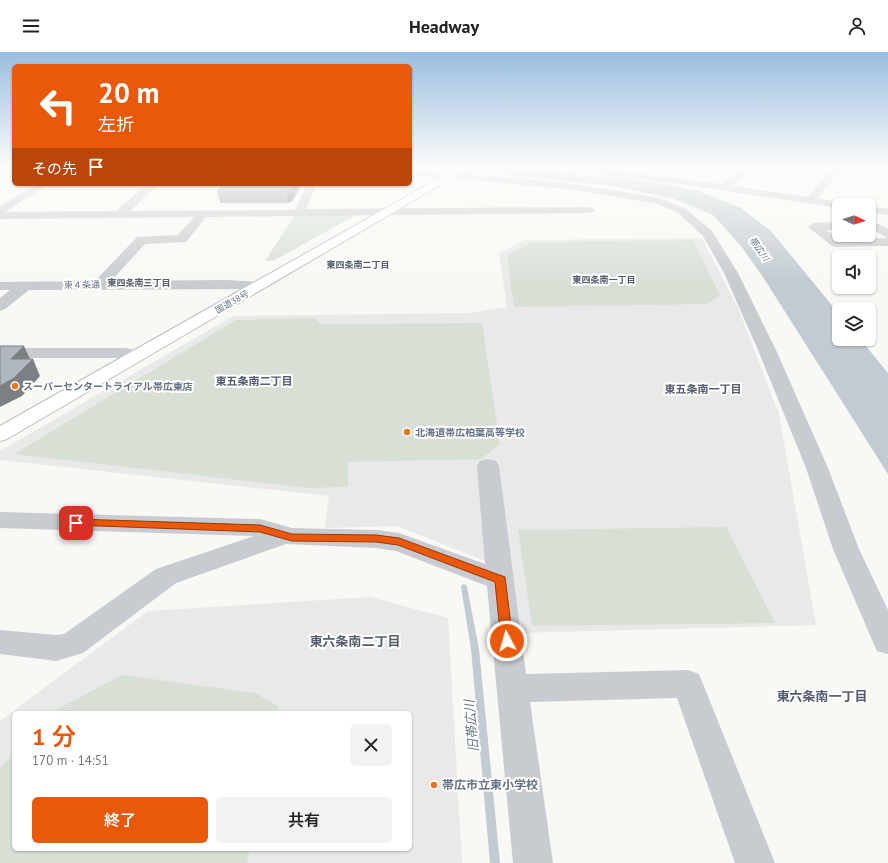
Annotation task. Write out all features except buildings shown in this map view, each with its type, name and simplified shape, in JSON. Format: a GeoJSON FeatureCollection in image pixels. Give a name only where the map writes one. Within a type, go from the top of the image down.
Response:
{"type":"FeatureCollection","features":[{"type":"Feature","properties":{"kind":"highway","name":"国道38号"},"geometry":{"type":"LineString","coordinates":[[0,435],[389,206]]}},
{"type":"Feature","properties":{"kind":"highway","name":"国道38号"},"geometry":{"type":"LineString","coordinates":[[0,423],[126,353],[399,206]]}},
{"type":"Feature","properties":{"kind":"street"},"geometry":{"type":"LineString","coordinates":[[0,212],[10,206]]}},
{"type":"Feature","properties":{"kind":"street"},"geometry":{"type":"LineString","coordinates":[[119,215],[129,206]]}},
{"type":"Feature","properties":{"kind":"street"},"geometry":{"type":"LineString","coordinates":[[299,213],[302,206]]}},
{"type":"Feature","properties":{"kind":"street"},"geometry":{"type":"LineString","coordinates":[[672,206],[682,210],[708,234],[731,273],[770,357],[817,468],[846,549],[888,642]]}},
{"type":"Feature","properties":{"kind":"street"},"geometry":{"type":"LineString","coordinates":[[0,216],[590,210]]}},
{"type":"Feature","properties":{"kind":"street"},"geometry":{"type":"LineString","coordinates":[[876,210],[888,212]]}},
{"type":"Feature","properties":{"kind":"street"},"geometry":{"type":"LineString","coordinates":[[99,285],[141,240],[182,240],[203,214]]}},
{"type":"Feature","properties":{"kind":"street"},"geometry":{"type":"LineString","coordinates":[[832,226],[814,227],[832,240]]}},
{"type":"Feature","properties":{"kind":"street"},"geometry":{"type":"LineString","coordinates":[[876,228],[888,234]]}},
{"type":"Feature","properties":{"kind":"street"},"geometry":{"type":"LineString","coordinates":[[835,242],[888,242]]}},
{"type":"Feature","properties":{"kind":"street","name":"東４条通"},"geometry":{"type":"LineString","coordinates":[[0,286],[254,285]]}},
{"type":"Feature","properties":{"kind":"street"},"geometry":{"type":"LineString","coordinates":[[0,306],[25,286]]}},
{"type":"Feature","properties":{"kind":"street"},"geometry":{"type":"LineString","coordinates":[[0,353],[126,353]]}},
{"type":"Feature","properties":{"kind":"street"},"geometry":{"type":"LineString","coordinates":[[488,466],[533,863]]}},
{"type":"Feature","properties":{"kind":"street"},"geometry":{"type":"LineString","coordinates":[[0,520],[260,528],[283,536],[292,537],[376,539],[399,542],[501,580]]}},
{"type":"Feature","properties":{"kind":"street"},"geometry":{"type":"LineString","coordinates":[[0,642],[56,648],[72,644],[166,576],[283,536]]}},
{"type":"Feature","properties":{"kind":"street"},"geometry":{"type":"LineString","coordinates":[[512,688],[688,684],[755,863]]}},
{"type":"Feature","properties":{"kind":"shaded area"},"geometry":{"type":"Polygon","coordinates":[[[295,215],[356,215],[273,261],[265,261],[295,215]]]}},
{"type":"Feature","properties":{"kind":"shaded area","name":"北海道帯広柏葉高等学校"},"geometry":{"type":"Polygon","coordinates":[[[702,238],[738,308],[779,414],[816,625],[517,633],[509,570],[397,526],[325,528],[329,496],[0,460],[0,451],[233,316],[470,313],[507,307],[499,253],[525,240],[702,238]]]}},
{"type":"Feature","properties":{"kind":"shaded area"},"geometry":{"type":"Polygon","coordinates":[[[693,240],[720,295],[707,304],[514,307],[507,255],[532,242],[693,240]]]}},
{"type":"Feature","properties":{"kind":"shaded area"},"geometry":{"type":"Polygon","coordinates":[[[314,318],[321,324],[482,323],[500,445],[480,459],[348,462],[348,487],[308,488],[14,454],[236,320],[314,318]]]}},
{"type":"Feature","properties":{"kind":"shaded area"},"geometry":{"type":"Polygon","coordinates":[[[726,527],[775,623],[532,626],[518,530],[726,527]]]}},
{"type":"Feature","properties":{"kind":"shaded area","name":"帯広市立東小学校"},"geometry":{"type":"Polygon","coordinates":[[[370,597],[448,618],[462,863],[0,863],[0,721],[12,712],[12,851],[412,851],[412,711],[13,711],[148,611],[370,597]]]}},
{"type":"Feature","properties":{"kind":"shaded area"},"geometry":{"type":"Polygon","coordinates":[[[122,675],[255,693],[279,707],[278,711],[54,711],[122,675]]]}},
{"type":"Feature","properties":{"kind":"shaded area"},"geometry":{"type":"Polygon","coordinates":[[[12,754],[12,851],[250,851],[247,863],[0,863],[0,768],[12,754]]]}},
{"type":"Feature","properties":{"kind":"water","name":"帯広川"},"geometry":{"type":"Polygon","coordinates":[[[691,206],[736,206],[741,208],[771,231],[832,305],[832,346],[866,346],[888,373],[888,474],[763,277],[741,246],[713,215],[691,206]]]}},
{"type":"Feature","properties":{"kind":"waterway","name":"旧帯広川"},"geometry":{"type":"LineString","coordinates":[[464,587],[475,649],[495,863]]}},
{"type":"Feature","properties":{"kind":"place","name":"スーパーセンタートライアル帯広東店"},"geometry":{"type":"Point","coordinates":[15,386]}},
{"type":"Feature","properties":{"kind":"place","name":"北海道帯広柏葉高等学校"},"geometry":{"type":"Point","coordinates":[407,432]}},
{"type":"Feature","properties":{"kind":"place","name":"帯広市立東小学校"},"geometry":{"type":"Point","coordinates":[434,785]}},
{"type":"Feature","properties":{"kind":"district","name":"東四条南二丁目"},"geometry":{"type":"Point","coordinates":[358,265]}},
{"type":"Feature","properties":{"kind":"district","name":"東四条南一丁目"},"geometry":{"type":"Point","coordinates":[604,280]}},
{"type":"Feature","properties":{"kind":"district","name":"東四条南三丁目"},"geometry":{"type":"Point","coordinates":[139,283]}},
{"type":"Feature","properties":{"kind":"district","name":"東五条南二丁目"},"geometry":{"type":"Point","coordinates":[254,381]}},
{"type":"Feature","properties":{"kind":"district","name":"東五条南一丁目"},"geometry":{"type":"Point","coordinates":[703,389]}},
{"type":"Feature","properties":{"kind":"district","name":"東六条南二丁目"},"geometry":{"type":"Point","coordinates":[355,641]}},
{"type":"Feature","properties":{"kind":"district","name":"東六条南一丁目"},"geometry":{"type":"Point","coordinates":[822,696]}},
{"type":"Feature","properties":{"kind":"route"},"geometry":{"type":"LineString","coordinates":[[76,523],[260,528],[283,536],[292,537],[376,539],[399,542],[501,580],[507,641]]}}]}
